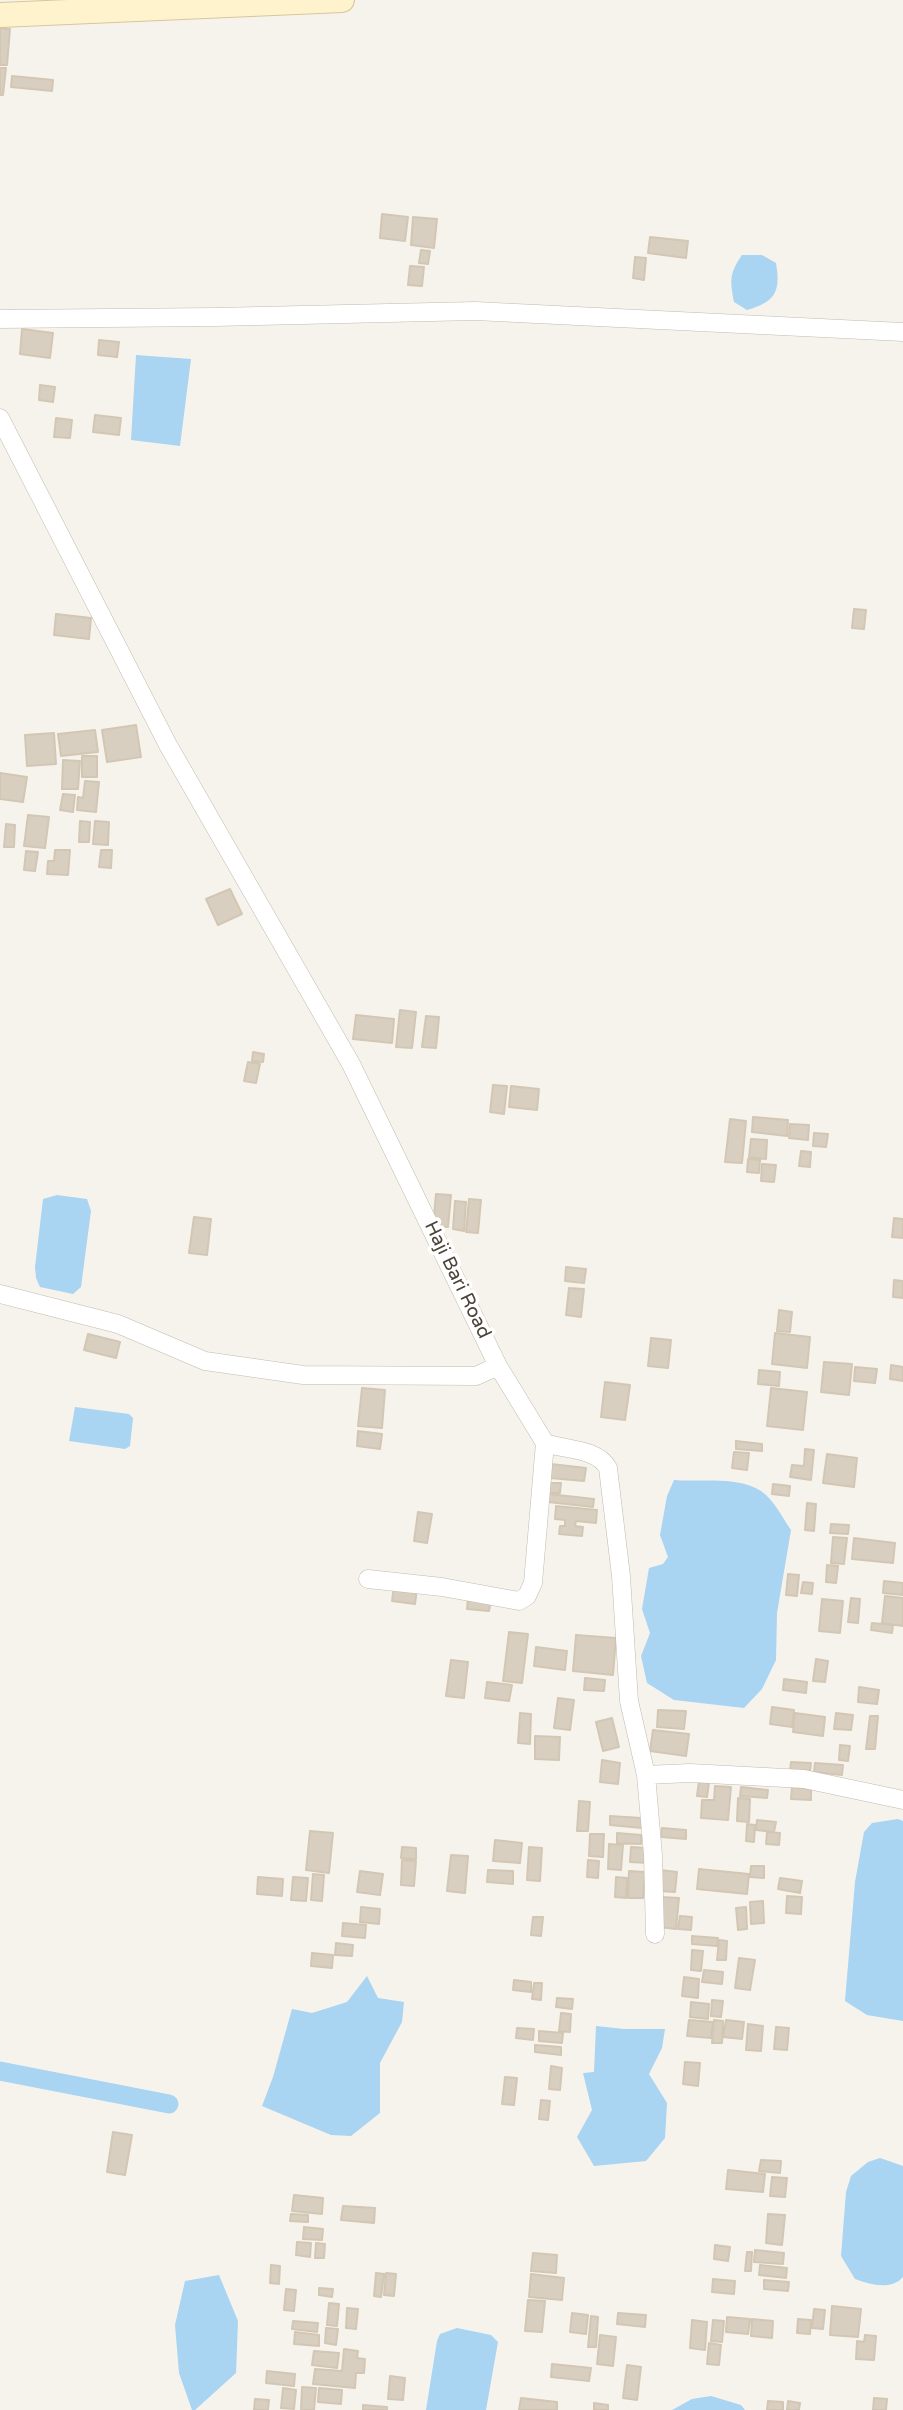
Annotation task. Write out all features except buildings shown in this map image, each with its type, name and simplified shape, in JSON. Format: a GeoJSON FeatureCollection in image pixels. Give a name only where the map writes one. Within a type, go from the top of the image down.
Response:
{"type":"FeatureCollection","features":[{"type":"Feature","properties":{"kind":"main road"},"geometry":{"type":"LineString","coordinates":[[0,15],[342,0]]}},
{"type":"Feature","properties":{"kind":"street"},"geometry":{"type":"LineString","coordinates":[[0,319],[475,311],[903,332]]}},
{"type":"Feature","properties":{"kind":"street","name":"Haji Bari Road"},"geometry":{"type":"LineString","coordinates":[[0,418],[169,745],[351,1064],[498,1366],[545,1443]]}},
{"type":"Feature","properties":{"kind":"street"},"geometry":{"type":"LineString","coordinates":[[0,1294],[118,1324],[205,1361],[303,1376],[476,1376],[498,1366]]}},
{"type":"Feature","properties":{"kind":"street"},"geometry":{"type":"LineString","coordinates":[[368,1579],[442,1587],[519,1601],[527,1596],[533,1583],[545,1443],[603,1459],[608,1468],[621,1576],[629,1701],[646,1775],[653,1855],[655,1934]]}},
{"type":"Feature","properties":{"kind":"street"},"geometry":{"type":"LineString","coordinates":[[646,1775],[690,1773],[804,1779],[903,1800]]}},
{"type":"Feature","properties":{"kind":"water"},"geometry":{"type":"Polygon","coordinates":[[[742,255],[762,255],[776,263],[778,281],[770,299],[747,310],[734,302],[732,288],[733,272],[742,255]]]}},
{"type":"Feature","properties":{"kind":"water"},"geometry":{"type":"Polygon","coordinates":[[[136,355],[191,359],[180,446],[131,440],[136,355]]]}},
{"type":"Feature","properties":{"kind":"water"},"geometry":{"type":"Polygon","coordinates":[[[57,1195],[87,1199],[91,1211],[81,1287],[73,1294],[40,1287],[36,1278],[43,1199],[57,1195]]]}},
{"type":"Feature","properties":{"kind":"water"},"geometry":{"type":"Polygon","coordinates":[[[75,1407],[129,1414],[133,1418],[130,1446],[125,1449],[69,1441],[75,1407]]]}},
{"type":"Feature","properties":{"kind":"water"},"geometry":{"type":"Polygon","coordinates":[[[674,1480],[731,1481],[752,1486],[770,1499],[791,1530],[777,1613],[776,1660],[762,1689],[744,1708],[674,1700],[647,1683],[641,1656],[650,1633],[642,1609],[649,1568],[663,1564],[668,1557],[660,1535],[667,1496],[674,1480]]]}},
{"type":"Feature","properties":{"kind":"water"},"geometry":{"type":"Polygon","coordinates":[[[898,1819],[903,1821],[903,2021],[867,2015],[845,2001],[855,1882],[864,1832],[872,1823],[898,1819]]]}},
{"type":"Feature","properties":{"kind":"water"},"geometry":{"type":"Polygon","coordinates":[[[367,1976],[378,1998],[404,2002],[402,2022],[380,2063],[380,2113],[351,2136],[331,2135],[262,2106],[292,2009],[312,2013],[347,2002],[367,1976]]]}},
{"type":"Feature","properties":{"kind":"water"},"geometry":{"type":"Polygon","coordinates":[[[596,2026],[665,2029],[662,2048],[649,2074],[667,2103],[665,2138],[646,2161],[594,2166],[577,2137],[592,2110],[583,2073],[594,2072],[596,2026]]]}},
{"type":"Feature","properties":{"kind":"water"},"geometry":{"type":"Polygon","coordinates":[[[880,2158],[903,2166],[903,2277],[886,2285],[855,2279],[841,2256],[846,2192],[851,2176],[868,2162],[880,2158]]]}},
{"type":"Feature","properties":{"kind":"water"},"geometry":{"type":"Polygon","coordinates":[[[219,2275],[238,2321],[236,2373],[192,2410],[179,2373],[175,2325],[185,2281],[219,2275]]]}},
{"type":"Feature","properties":{"kind":"water"},"geometry":{"type":"Polygon","coordinates":[[[457,2328],[491,2335],[498,2342],[486,2410],[426,2410],[437,2341],[440,2334],[457,2328]]]}},
{"type":"Feature","properties":{"kind":"water"},"geometry":{"type":"Polygon","coordinates":[[[711,2396],[741,2405],[745,2410],[672,2410],[692,2399],[711,2396]]]}},
{"type":"Feature","properties":{"kind":"waterway"},"geometry":{"type":"LineString","coordinates":[[0,2071],[169,2104]]}}]}
